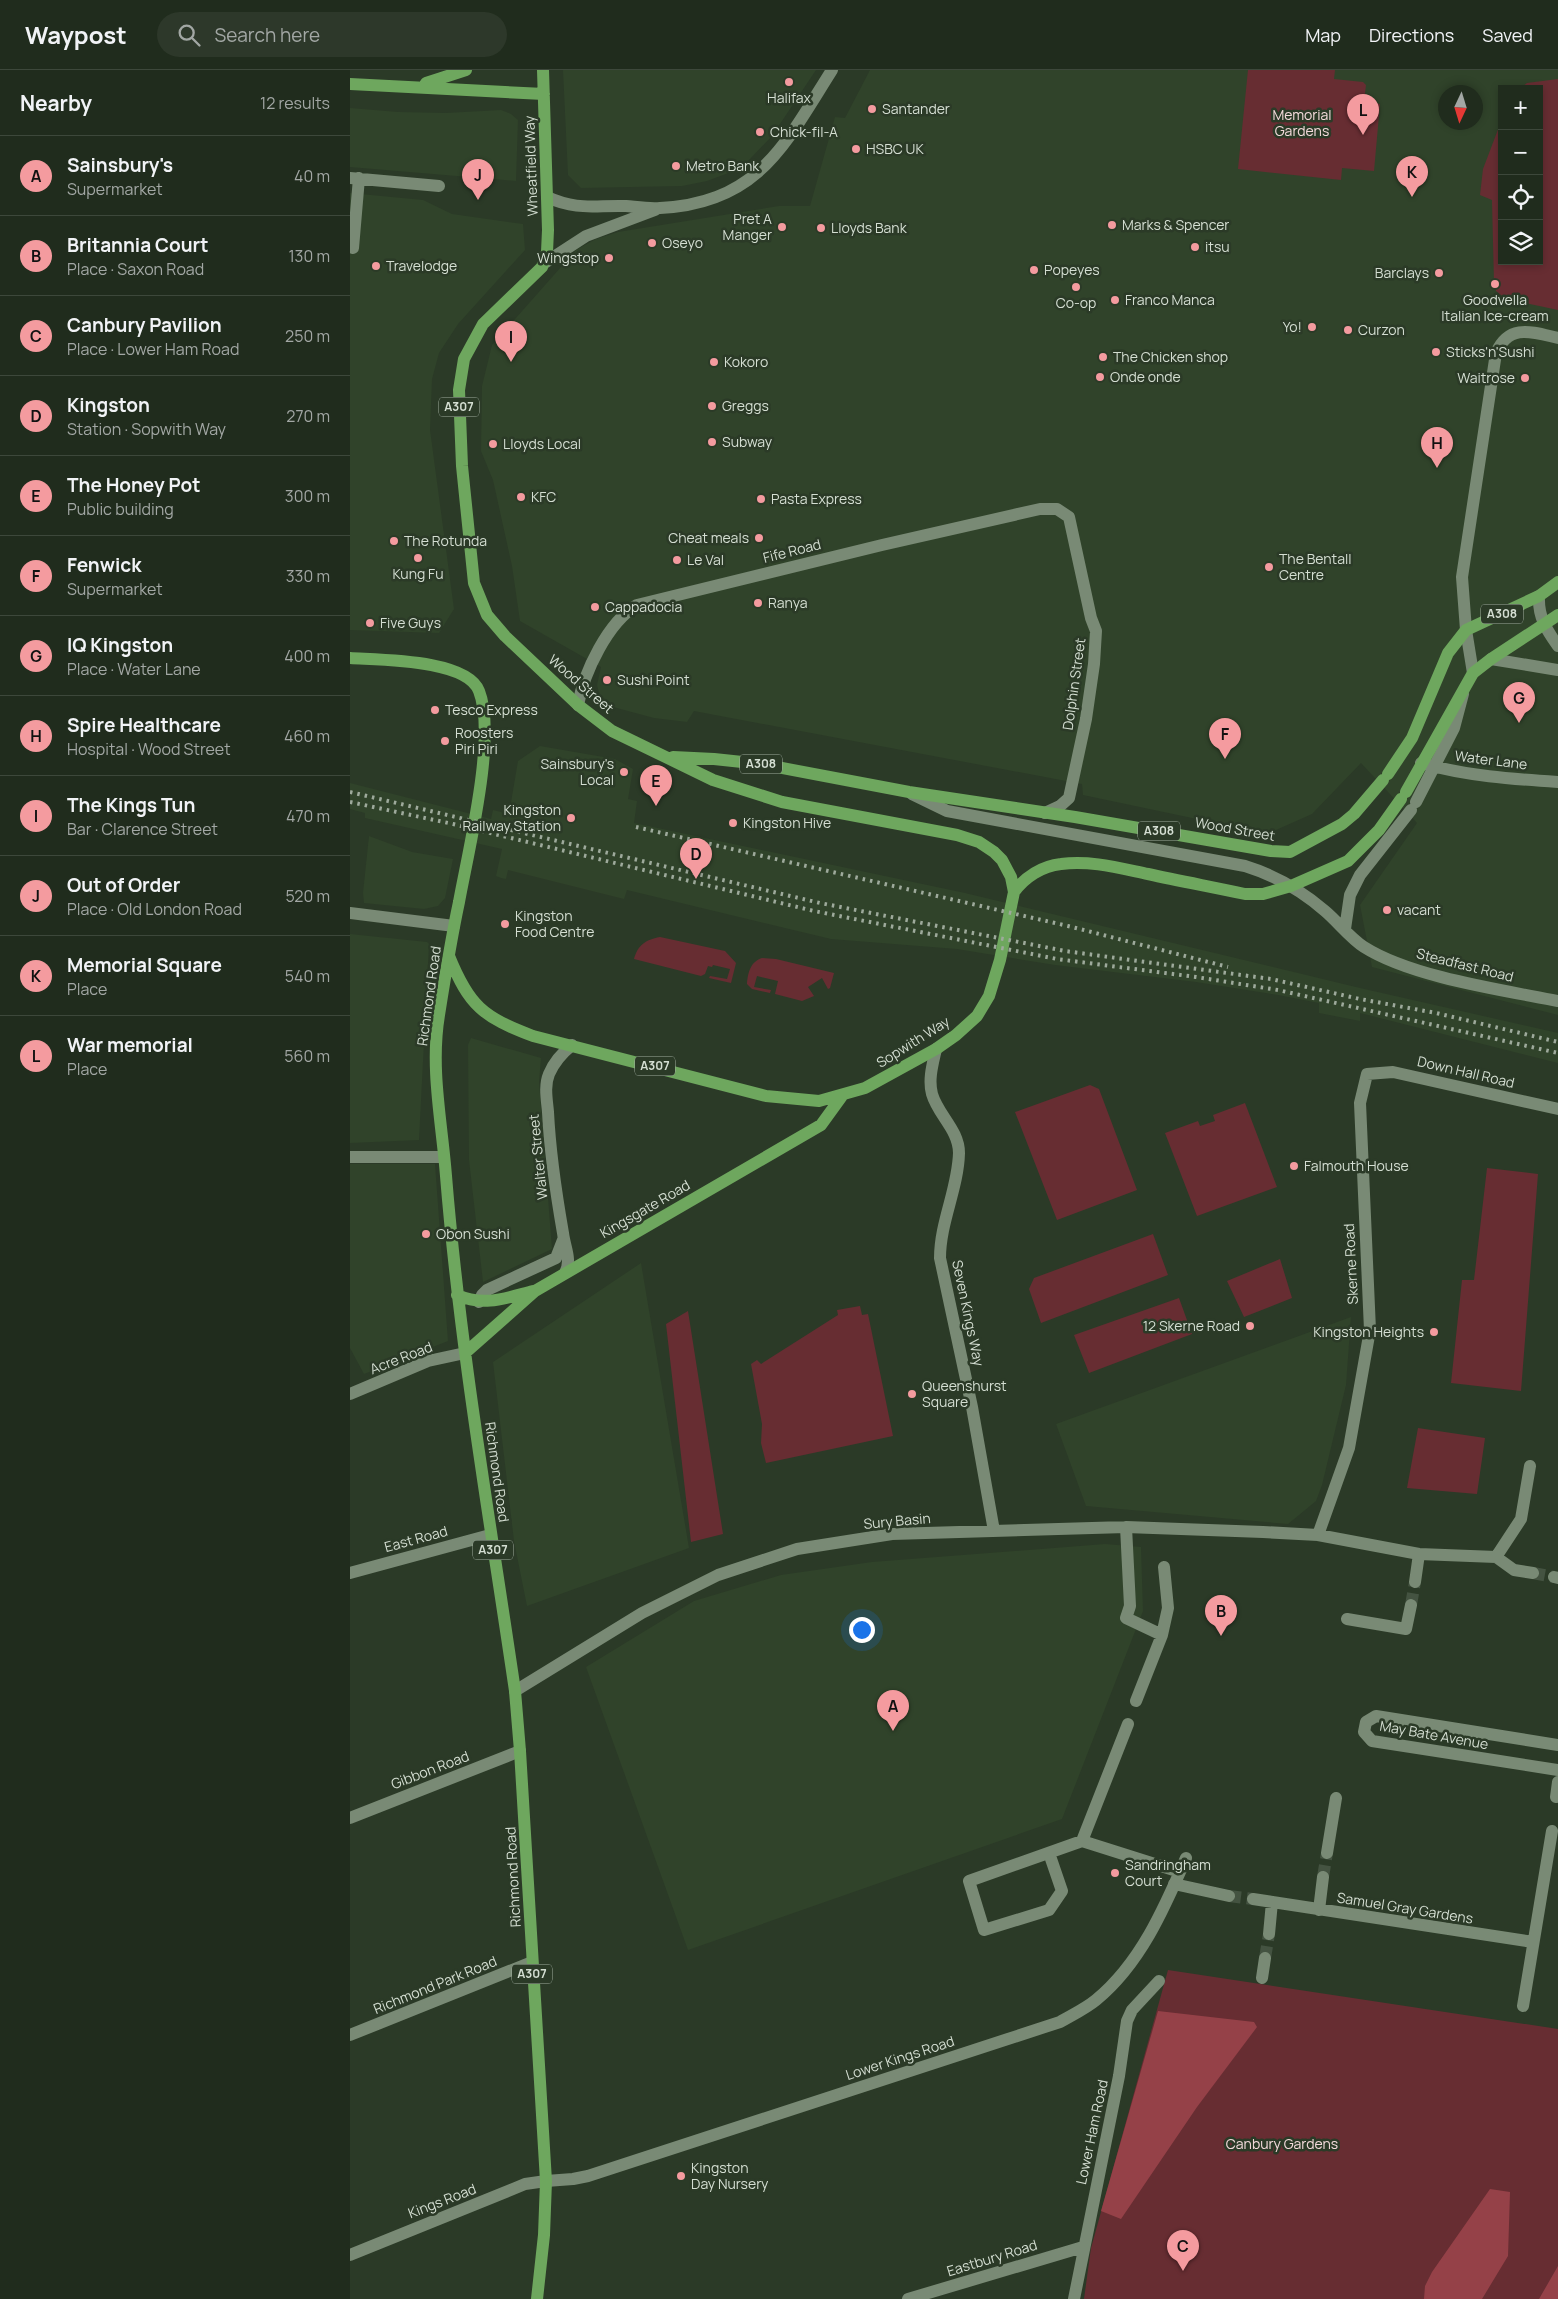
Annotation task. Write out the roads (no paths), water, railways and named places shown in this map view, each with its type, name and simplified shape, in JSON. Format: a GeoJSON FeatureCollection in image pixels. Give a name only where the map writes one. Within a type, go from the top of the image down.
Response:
{"type":"FeatureCollection","features":[{"type":"Feature","properties":{"kind":"main road"},"geometry":{"type":"LineString","coordinates":[[406,86],[440,80],[466,70]]}},
{"type":"Feature","properties":{"kind":"main road","name":"Wheatfield Way"},"geometry":{"type":"LineString","coordinates":[[543,70],[547,197],[546,262]]}},
{"type":"Feature","properties":{"kind":"main road"},"geometry":{"type":"LineString","coordinates":[[350,84],[544,94]]}},
{"type":"Feature","properties":{"kind":"main road","name":"Wood Street"},"geometry":{"type":"LineString","coordinates":[[546,262],[483,324],[464,359],[459,390],[462,466],[474,583],[487,615],[505,636],[578,705],[612,731],[668,757],[761,764],[909,792],[1272,851],[1290,852],[1342,824],[1354,814],[1386,777],[1412,738],[1448,653],[1466,630]]}},
{"type":"Feature","properties":{"kind":"main road","name":"A308"},"geometry":{"type":"LineString","coordinates":[[1466,630],[1539,596],[1558,582]]}},
{"type":"Feature","properties":{"kind":"main road","name":"A308"},"geometry":{"type":"LineString","coordinates":[[1014,892],[1021,882],[1033,873],[1059,864],[1084,863],[1107,865],[1245,894],[1263,894],[1291,886],[1348,861],[1379,830],[1403,795],[1470,678],[1491,658],[1558,616]]}},
{"type":"Feature","properties":{"kind":"main road","name":"Richmond Road"},"geometry":{"type":"LineString","coordinates":[[350,658],[432,665],[450,669],[467,677],[479,689],[485,715],[479,788],[454,926],[436,1044],[457,1295],[490,1535],[515,1691],[520,1751],[546,2181],[544,2235],[537,2299]]}},
{"type":"Feature","properties":{"kind":"main road","name":"Sopwith Way"},"geometry":{"type":"LineString","coordinates":[[449,956],[460,982],[476,1004],[498,1022],[533,1036],[766,1096],[819,1101],[865,1088],[936,1049],[956,1035],[977,1016],[989,996],[1000,960],[1014,892],[1010,876],[1002,860],[979,842],[957,835],[782,802],[713,780],[668,757]]}},
{"type":"Feature","properties":{"kind":"main road","name":"Kingsgate Road"},"geometry":{"type":"LineString","coordinates":[[465,1353],[535,1291],[821,1125],[842,1096]]}},
{"type":"Feature","properties":{"kind":"main road"},"geometry":{"type":"LineString","coordinates":[[457,1295],[479,1302],[496,1301],[535,1291]]}},
{"type":"Feature","properties":{"kind":"street"},"geometry":{"type":"LineString","coordinates":[[547,197],[560,203],[587,208],[623,206],[659,208],[689,205],[724,195],[742,186],[764,168],[796,127],[832,70]]}},
{"type":"Feature","properties":{"kind":"street"},"geometry":{"type":"LineString","coordinates":[[353,248],[354,178],[439,186]]}},
{"type":"Feature","properties":{"kind":"street"},"geometry":{"type":"LineString","coordinates":[[546,262],[586,236],[659,208]]}},
{"type":"Feature","properties":{"kind":"street"},"geometry":{"type":"LineString","coordinates":[[1345,929],[1350,895],[1360,875],[1414,806],[1454,728],[1470,678],[1462,577],[1496,353],[1501,342],[1517,332],[1558,338]]}},
{"type":"Feature","properties":{"kind":"street","name":"Fife Road"},"geometry":{"type":"LineString","coordinates":[[578,705],[583,679],[612,628],[630,609],[649,600],[1040,509],[1057,509],[1070,517]]}},
{"type":"Feature","properties":{"kind":"street","name":"Dolphin Street"},"geometry":{"type":"LineString","coordinates":[[1045,813],[1060,806],[1069,798],[1086,719],[1094,664],[1096,631],[1091,618],[1070,517]]}},
{"type":"Feature","properties":{"kind":"street"},"geometry":{"type":"LineString","coordinates":[[1539,596],[1538,608],[1543,626],[1558,646]]}},
{"type":"Feature","properties":{"kind":"street"},"geometry":{"type":"LineString","coordinates":[[1491,658],[1558,670]]}},
{"type":"Feature","properties":{"kind":"street","name":"Water Lane"},"geometry":{"type":"LineString","coordinates":[[1421,763],[1497,778],[1558,782]]}},
{"type":"Feature","properties":{"kind":"street","name":"Wood Street"},"geometry":{"type":"LineString","coordinates":[[909,792],[948,810],[1246,866],[1291,886],[1324,910],[1345,929]]}},
{"type":"Feature","properties":{"kind":"street"},"geometry":{"type":"LineString","coordinates":[[350,913],[454,926]]}},
{"type":"Feature","properties":{"kind":"street","name":"Steadfast Road"},"geometry":{"type":"LineString","coordinates":[[1345,929],[1363,946],[1397,962],[1432,974],[1558,1001]]}},
{"type":"Feature","properties":{"kind":"street","name":"Walter Street"},"geometry":{"type":"LineString","coordinates":[[565,1273],[569,1264],[569,1257],[564,1240],[553,1172],[546,1088],[548,1076],[560,1055],[572,1045]]}},
{"type":"Feature","properties":{"kind":"street","name":"Seven Kings Way"},"geometry":{"type":"LineString","coordinates":[[936,1049],[930,1086],[933,1097],[956,1137],[959,1151],[958,1168],[940,1243],[940,1258],[972,1407],[994,1531]]}},
{"type":"Feature","properties":{"kind":"street","name":"Down Hall Road"},"geometry":{"type":"LineString","coordinates":[[1367,1074],[1393,1072],[1558,1109]]}},
{"type":"Feature","properties":{"kind":"street","name":"Skerne Road"},"geometry":{"type":"LineString","coordinates":[[1318,1535],[1349,1448],[1370,1330],[1360,1103],[1367,1074]]}},
{"type":"Feature","properties":{"kind":"street"},"geometry":{"type":"LineString","coordinates":[[350,1157],[444,1157]]}},
{"type":"Feature","properties":{"kind":"street"},"geometry":{"type":"LineString","coordinates":[[479,1302],[487,1290],[556,1258],[564,1240]]}},
{"type":"Feature","properties":{"kind":"street","name":"Acre Road"},"geometry":{"type":"LineString","coordinates":[[350,1394],[428,1361],[465,1353]]}},
{"type":"Feature","properties":{"kind":"street"},"geometry":{"type":"LineString","coordinates":[[1530,1466],[1521,1519],[1496,1557],[1514,1570],[1532,1573]]}},
{"type":"Feature","properties":{"kind":"street"},"geometry":{"type":"LineString","coordinates":[[1126,1527],[1130,1606],[1126,1618],[1162,1635]]}},
{"type":"Feature","properties":{"kind":"street","name":"Sury Basin"},"geometry":{"type":"LineString","coordinates":[[515,1691],[642,1613],[718,1575],[797,1549],[892,1534],[1126,1527],[1318,1535],[1419,1554],[1496,1557]]}},
{"type":"Feature","properties":{"kind":"street","name":"East Road"},"geometry":{"type":"LineString","coordinates":[[350,1573],[490,1535]]}},
{"type":"Feature","properties":{"kind":"street"},"geometry":{"type":"LineString","coordinates":[[1415,1582],[1419,1554]]}},
{"type":"Feature","properties":{"kind":"street"},"geometry":{"type":"LineString","coordinates":[[1136,1702],[1162,1635],[1168,1608],[1164,1567]]}},
{"type":"Feature","properties":{"kind":"street"},"geometry":{"type":"LineString","coordinates":[[1347,1619],[1406,1629],[1410,1605]]}},
{"type":"Feature","properties":{"kind":"street","name":"May Bate Avenue"},"geometry":{"type":"LineString","coordinates":[[1558,1745],[1376,1716],[1366,1722],[1364,1732],[1372,1741],[1558,1770]]}},
{"type":"Feature","properties":{"kind":"street"},"geometry":{"type":"LineString","coordinates":[[1082,1841],[1128,1724]]}},
{"type":"Feature","properties":{"kind":"street","name":"Gibbon Road"},"geometry":{"type":"LineString","coordinates":[[350,1818],[520,1751]]}},
{"type":"Feature","properties":{"kind":"street"},"geometry":{"type":"LineString","coordinates":[[1556,1797],[1558,1782]]}},
{"type":"Feature","properties":{"kind":"street"},"geometry":{"type":"LineString","coordinates":[[1327,1853],[1336,1798]]}},
{"type":"Feature","properties":{"kind":"street"},"geometry":{"type":"LineString","coordinates":[[1523,2006],[1552,1831]]}},
{"type":"Feature","properties":{"kind":"street"},"geometry":{"type":"LineString","coordinates":[[1049,1853],[1062,1891],[1049,1910],[984,1930],[969,1881],[1082,1841],[1180,1872]]}},
{"type":"Feature","properties":{"kind":"street","name":"Lower Kings Road"},"geometry":{"type":"LineString","coordinates":[[546,2181],[573,2179],[600,2172],[1060,2022],[1096,2000],[1128,1968],[1139,1953],[1186,1858]]}},
{"type":"Feature","properties":{"kind":"street"},"geometry":{"type":"LineString","coordinates":[[1319,1910],[1324,1877]]}},
{"type":"Feature","properties":{"kind":"street"},"geometry":{"type":"LineString","coordinates":[[1174,1884],[1229,1896]]}},
{"type":"Feature","properties":{"kind":"street","name":"Samuel Gray Gardens"},"geometry":{"type":"LineString","coordinates":[[1254,1899],[1533,1942]]}},
{"type":"Feature","properties":{"kind":"street"},"geometry":{"type":"LineString","coordinates":[[1268,1934],[1272,1902]]}},
{"type":"Feature","properties":{"kind":"street"},"geometry":{"type":"LineString","coordinates":[[1262,1978],[1265,1958]]}},
{"type":"Feature","properties":{"kind":"street","name":"Richmond Park Road"},"geometry":{"type":"LineString","coordinates":[[350,2035],[532,1962]]}},
{"type":"Feature","properties":{"kind":"street","name":"Lower Ham Road"},"geometry":{"type":"LineString","coordinates":[[1074,2299],[1119,2076],[1127,2021],[1132,2010],[1159,1980]]}},
{"type":"Feature","properties":{"kind":"street","name":"Kings Road"},"geometry":{"type":"LineString","coordinates":[[350,2255],[513,2188],[524,2184],[546,2181]]}},
{"type":"Feature","properties":{"kind":"street","name":"Eastbury Road"},"geometry":{"type":"LineString","coordinates":[[908,2299],[1084,2247]]}},
{"type":"Feature","properties":{"kind":"tunnel"},"geometry":{"type":"LineString","coordinates":[[1533,1573],[1554,1577]]}},
{"type":"Feature","properties":{"kind":"tunnel"},"geometry":{"type":"LineString","coordinates":[[1411,1605],[1415,1582]]}},
{"type":"Feature","properties":{"kind":"tunnel"},"geometry":{"type":"LineString","coordinates":[[1323,1877],[1327,1853]]}},
{"type":"Feature","properties":{"kind":"tunnel"},"geometry":{"type":"LineString","coordinates":[[1229,1896],[1253,1899]]}},
{"type":"Feature","properties":{"kind":"tunnel"},"geometry":{"type":"LineString","coordinates":[[1265,1958],[1269,1934]]}},
{"type":"Feature","properties":{"kind":"railway"},"geometry":{"type":"LineString","coordinates":[[350,792],[820,903],[1065,951],[1271,979],[1360,999],[1436,1013],[1558,1042]]}},
{"type":"Feature","properties":{"kind":"railway"},"geometry":{"type":"LineString","coordinates":[[350,802],[453,824],[814,911],[1057,959],[1278,990],[1558,1053]]}},
{"type":"Feature","properties":{"kind":"railway"},"geometry":{"type":"LineString","coordinates":[[636,827],[1068,926],[1228,967]]}},
{"type":"Feature","properties":{"kind":"place","name":"Halifax"},"geometry":{"type":"Point","coordinates":[789,82]}},
{"type":"Feature","properties":{"kind":"place","name":"Santander"},"geometry":{"type":"Point","coordinates":[872,109]}},
{"type":"Feature","properties":{"kind":"place","name":"Chick-fil-A"},"geometry":{"type":"Point","coordinates":[760,132]}},
{"type":"Feature","properties":{"kind":"place","name":"War memorial"},"geometry":{"type":"Point","coordinates":[1363,135]}},
{"type":"Feature","properties":{"kind":"place","name":"HSBC UK"},"geometry":{"type":"Point","coordinates":[856,149]}},
{"type":"Feature","properties":{"kind":"place","name":"Metro Bank"},"geometry":{"type":"Point","coordinates":[676,166]}},
{"type":"Feature","properties":{"kind":"place","name":"Memorial Square"},"geometry":{"type":"Point","coordinates":[1412,197]}},
{"type":"Feature","properties":{"kind":"place","name":"Out of Order"},"geometry":{"type":"Point","coordinates":[478,200]}},
{"type":"Feature","properties":{"kind":"place","name":"Marks & Spencer"},"geometry":{"type":"Point","coordinates":[1112,225]}},
{"type":"Feature","properties":{"kind":"place","name":"Pret A Manger"},"geometry":{"type":"Point","coordinates":[782,227]}},
{"type":"Feature","properties":{"kind":"place","name":"Lloyds Bank"},"geometry":{"type":"Point","coordinates":[821,228]}},
{"type":"Feature","properties":{"kind":"place","name":"Oseyo"},"geometry":{"type":"Point","coordinates":[652,243]}},
{"type":"Feature","properties":{"kind":"place","name":"itsu"},"geometry":{"type":"Point","coordinates":[1195,247]}},
{"type":"Feature","properties":{"kind":"place","name":"Wingstop"},"geometry":{"type":"Point","coordinates":[609,258]}},
{"type":"Feature","properties":{"kind":"place","name":"Travelodge"},"geometry":{"type":"Point","coordinates":[376,266]}},
{"type":"Feature","properties":{"kind":"place","name":"Popeyes"},"geometry":{"type":"Point","coordinates":[1034,270]}},
{"type":"Feature","properties":{"kind":"place","name":"Barclays"},"geometry":{"type":"Point","coordinates":[1439,273]}},
{"type":"Feature","properties":{"kind":"place","name":"Goodvella Italian Ice-cream"},"geometry":{"type":"Point","coordinates":[1495,284]}},
{"type":"Feature","properties":{"kind":"place","name":"Co-op"},"geometry":{"type":"Point","coordinates":[1076,287]}},
{"type":"Feature","properties":{"kind":"place","name":"Franco Manca"},"geometry":{"type":"Point","coordinates":[1115,300]}},
{"type":"Feature","properties":{"kind":"place","name":"Yo!"},"geometry":{"type":"Point","coordinates":[1312,327]}},
{"type":"Feature","properties":{"kind":"place","name":"Curzon"},"geometry":{"type":"Point","coordinates":[1348,330]}},
{"type":"Feature","properties":{"kind":"place","name":"Sticks'n'Sushi"},"geometry":{"type":"Point","coordinates":[1436,352]}},
{"type":"Feature","properties":{"kind":"place","name":"The Chicken shop"},"geometry":{"type":"Point","coordinates":[1103,357]}},
{"type":"Feature","properties":{"kind":"place","name":"The Kings Tun"},"geometry":{"type":"Point","coordinates":[511,362]}},
{"type":"Feature","properties":{"kind":"place","name":"Kokoro"},"geometry":{"type":"Point","coordinates":[714,362]}},
{"type":"Feature","properties":{"kind":"place","name":"Onde onde"},"geometry":{"type":"Point","coordinates":[1100,377]}},
{"type":"Feature","properties":{"kind":"place","name":"Waitrose"},"geometry":{"type":"Point","coordinates":[1525,378]}},
{"type":"Feature","properties":{"kind":"place","name":"Greggs"},"geometry":{"type":"Point","coordinates":[712,406]}},
{"type":"Feature","properties":{"kind":"place","name":"Subway"},"geometry":{"type":"Point","coordinates":[712,442]}},
{"type":"Feature","properties":{"kind":"place","name":"Lloyds Local"},"geometry":{"type":"Point","coordinates":[493,444]}},
{"type":"Feature","properties":{"kind":"place","name":"Spire Healthcare"},"geometry":{"type":"Point","coordinates":[1437,468]}},
{"type":"Feature","properties":{"kind":"place","name":"KFC"},"geometry":{"type":"Point","coordinates":[521,497]}},
{"type":"Feature","properties":{"kind":"place","name":"Pasta Express"},"geometry":{"type":"Point","coordinates":[761,499]}},
{"type":"Feature","properties":{"kind":"place","name":"Cheat meals"},"geometry":{"type":"Point","coordinates":[759,538]}},
{"type":"Feature","properties":{"kind":"place","name":"The Rotunda"},"geometry":{"type":"Point","coordinates":[394,541]}},
{"type":"Feature","properties":{"kind":"place","name":"Kung Fu"},"geometry":{"type":"Point","coordinates":[418,558]}},
{"type":"Feature","properties":{"kind":"place","name":"Le Val"},"geometry":{"type":"Point","coordinates":[677,560]}},
{"type":"Feature","properties":{"kind":"place","name":"The Bentall Centre"},"geometry":{"type":"Point","coordinates":[1269,567]}},
{"type":"Feature","properties":{"kind":"place","name":"Ranya"},"geometry":{"type":"Point","coordinates":[758,603]}},
{"type":"Feature","properties":{"kind":"place","name":"Cappadocia"},"geometry":{"type":"Point","coordinates":[595,607]}},
{"type":"Feature","properties":{"kind":"place","name":"Five Guys"},"geometry":{"type":"Point","coordinates":[370,623]}},
{"type":"Feature","properties":{"kind":"place","name":"Sushi Point"},"geometry":{"type":"Point","coordinates":[607,680]}},
{"type":"Feature","properties":{"kind":"place","name":"Tesco Express"},"geometry":{"type":"Point","coordinates":[435,710]}},
{"type":"Feature","properties":{"kind":"place","name":"IQ Kingston"},"geometry":{"type":"Point","coordinates":[1519,723]}},
{"type":"Feature","properties":{"kind":"place","name":"Roosters Piri Piri"},"geometry":{"type":"Point","coordinates":[445,741]}},
{"type":"Feature","properties":{"kind":"place","name":"Fenwick"},"geometry":{"type":"Point","coordinates":[1225,759]}},
{"type":"Feature","properties":{"kind":"place","name":"Sainsbury's Local"},"geometry":{"type":"Point","coordinates":[624,772]}},
{"type":"Feature","properties":{"kind":"place","name":"The Honey Pot"},"geometry":{"type":"Point","coordinates":[656,806]}},
{"type":"Feature","properties":{"kind":"place","name":"Kingston Railway Station"},"geometry":{"type":"Point","coordinates":[571,818]}},
{"type":"Feature","properties":{"kind":"place","name":"Kingston Hive"},"geometry":{"type":"Point","coordinates":[733,823]}},
{"type":"Feature","properties":{"kind":"place","name":"Kingston"},"geometry":{"type":"Point","coordinates":[696,879]}},
{"type":"Feature","properties":{"kind":"place","name":"vacant"},"geometry":{"type":"Point","coordinates":[1387,910]}},
{"type":"Feature","properties":{"kind":"place","name":"Kingston Food Centre"},"geometry":{"type":"Point","coordinates":[505,924]}},
{"type":"Feature","properties":{"kind":"place","name":"Falmouth House"},"geometry":{"type":"Point","coordinates":[1294,1166]}},
{"type":"Feature","properties":{"kind":"place","name":"Obon Sushi"},"geometry":{"type":"Point","coordinates":[426,1234]}},
{"type":"Feature","properties":{"kind":"place","name":"12 Skerne Road"},"geometry":{"type":"Point","coordinates":[1250,1326]}},
{"type":"Feature","properties":{"kind":"place","name":"Kingston Heights"},"geometry":{"type":"Point","coordinates":[1434,1332]}},
{"type":"Feature","properties":{"kind":"place","name":"Queenshurst Square"},"geometry":{"type":"Point","coordinates":[912,1394]}},
{"type":"Feature","properties":{"kind":"place","name":"Britannia Court"},"geometry":{"type":"Point","coordinates":[1221,1636]}},
{"type":"Feature","properties":{"kind":"place","name":"Sainsbury's"},"geometry":{"type":"Point","coordinates":[893,1731]}},
{"type":"Feature","properties":{"kind":"place","name":"Sandringham Court"},"geometry":{"type":"Point","coordinates":[1115,1873]}},
{"type":"Feature","properties":{"kind":"place","name":"Kingston Day Nursery"},"geometry":{"type":"Point","coordinates":[681,2176]}},
{"type":"Feature","properties":{"kind":"place","name":"Canbury Pavilion"},"geometry":{"type":"Point","coordinates":[1183,2271]}},
{"type":"Feature","properties":{"kind":"park label","name":"Memorial Gardens"},"geometry":{"type":"Point","coordinates":[1302,124]}},
{"type":"Feature","properties":{"kind":"park label","name":"Canbury Gardens"},"geometry":{"type":"Point","coordinates":[1282,2144]}}]}
